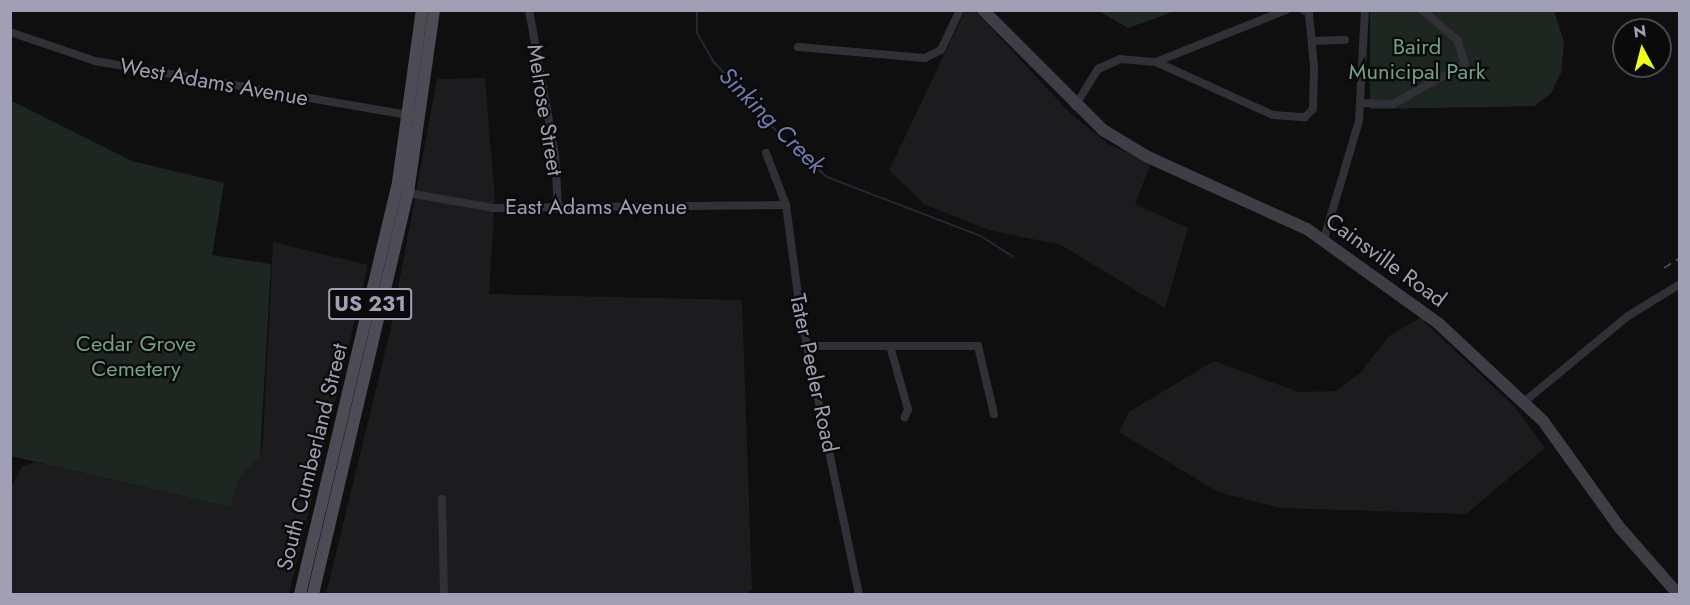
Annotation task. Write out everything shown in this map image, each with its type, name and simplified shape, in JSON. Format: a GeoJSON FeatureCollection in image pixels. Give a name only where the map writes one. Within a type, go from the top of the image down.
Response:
{"type":"FeatureCollection","features":[{"type":"Feature","properties":{"kind":"main road","name":"South Cumberland Street"},"geometry":{"type":"LineString","coordinates":[[313,594],[408,193],[422,10]]}},
{"type":"Feature","properties":{"kind":"main road","name":"South Cumberland Street"},"geometry":{"type":"LineString","coordinates":[[300,594],[415,117],[434,10]]}},
{"type":"Feature","properties":{"kind":"main road","name":"Cainsville Road"},"geometry":{"type":"LineString","coordinates":[[983,10],[1075,107],[1148,157],[1324,239],[1422,310],[1524,402],[1678,594]]}},
{"type":"Feature","properties":{"kind":"street","name":"Melrose Street"},"geometry":{"type":"LineString","coordinates":[[529,10],[555,154],[558,209]]}},
{"type":"Feature","properties":{"kind":"street"},"geometry":{"type":"LineString","coordinates":[[798,47],[925,58],[941,50],[960,10]]}},
{"type":"Feature","properties":{"kind":"street"},"geometry":{"type":"LineString","coordinates":[[1156,62],[1286,10]]}},
{"type":"Feature","properties":{"kind":"street"},"geometry":{"type":"LineString","coordinates":[[1075,107],[1098,69],[1111,60],[1156,62],[1291,120],[1313,109],[1312,41],[1309,13],[1303,10]]}},
{"type":"Feature","properties":{"kind":"street"},"geometry":{"type":"LineString","coordinates":[[1324,239],[1361,103],[1365,10]]}},
{"type":"Feature","properties":{"kind":"street"},"geometry":{"type":"LineString","coordinates":[[1361,103],[1393,104],[1465,64],[1456,40],[1422,10]]}},
{"type":"Feature","properties":{"kind":"street","name":"West Adams Avenue"},"geometry":{"type":"LineString","coordinates":[[10,32],[95,61],[415,117]]}},
{"type":"Feature","properties":{"kind":"street"},"geometry":{"type":"LineString","coordinates":[[1312,41],[1346,40]]}},
{"type":"Feature","properties":{"kind":"street","name":"Tater Peeler Road"},"geometry":{"type":"LineString","coordinates":[[766,153],[786,205],[809,346],[859,594]]}},
{"type":"Feature","properties":{"kind":"street","name":"East Adams Avenue"},"geometry":{"type":"LineString","coordinates":[[408,193],[470,207],[558,209],[786,205]]}},
{"type":"Feature","properties":{"kind":"street"},"geometry":{"type":"LineString","coordinates":[[1524,402],[1628,316],[1680,284]]}},
{"type":"Feature","properties":{"kind":"street"},"geometry":{"type":"LineString","coordinates":[[809,346],[978,346],[993,414]]}},
{"type":"Feature","properties":{"kind":"street"},"geometry":{"type":"LineString","coordinates":[[890,346],[908,409],[905,417]]}},
{"type":"Feature","properties":{"kind":"street"},"geometry":{"type":"LineString","coordinates":[[442,499],[444,594]]}},
{"type":"Feature","properties":{"kind":"shaded area"},"geometry":{"type":"Polygon","coordinates":[[[965,11],[975,11],[1070,113],[1108,144],[1151,163],[1135,204],[1188,228],[1165,308],[1061,245],[989,230],[924,204],[889,170],[965,11]]]}},
{"type":"Feature","properties":{"kind":"shaded area"},"geometry":{"type":"Polygon","coordinates":[[[485,78],[495,200],[489,294],[742,300],[752,589],[746,594],[326,594],[390,332],[437,79],[485,78]]]}},
{"type":"Feature","properties":{"kind":"shaded area"},"geometry":{"type":"Polygon","coordinates":[[[273,242],[368,265],[289,594],[11,594],[10,490],[22,466],[36,462],[230,507],[241,475],[260,457],[263,439],[273,242]]]}},
{"type":"Feature","properties":{"kind":"shaded area"},"geometry":{"type":"Polygon","coordinates":[[[1420,318],[1515,407],[1545,448],[1466,514],[1281,508],[1218,492],[1119,432],[1129,412],[1214,361],[1299,392],[1336,391],[1361,372],[1389,336],[1420,318]]]}},
{"type":"Feature","properties":{"kind":"green space"},"geometry":{"type":"Polygon","coordinates":[[[1099,11],[1175,11],[1128,28],[1099,11]]]}},
{"type":"Feature","properties":{"kind":"green space","name":"Baird Municipal Park"},"geometry":{"type":"Polygon","coordinates":[[[1370,11],[1554,11],[1564,42],[1561,73],[1551,93],[1535,106],[1370,109],[1370,11]]]}},
{"type":"Feature","properties":{"kind":"green space","name":"Cedar Grove Cemetery"},"geometry":{"type":"Polygon","coordinates":[[[10,100],[132,161],[224,183],[212,255],[271,264],[260,457],[241,475],[230,507],[11,456],[10,100]]]}},
{"type":"Feature","properties":{"kind":"waterway","name":"Sinking Creek"},"geometry":{"type":"LineString","coordinates":[[697,10],[697,33],[714,62],[780,135],[827,177],[981,236],[1013,257]]}},
{"type":"Feature","properties":{"kind":"railway"},"geometry":{"type":"LineString","coordinates":[[1664,268],[1680,258]]}}]}
